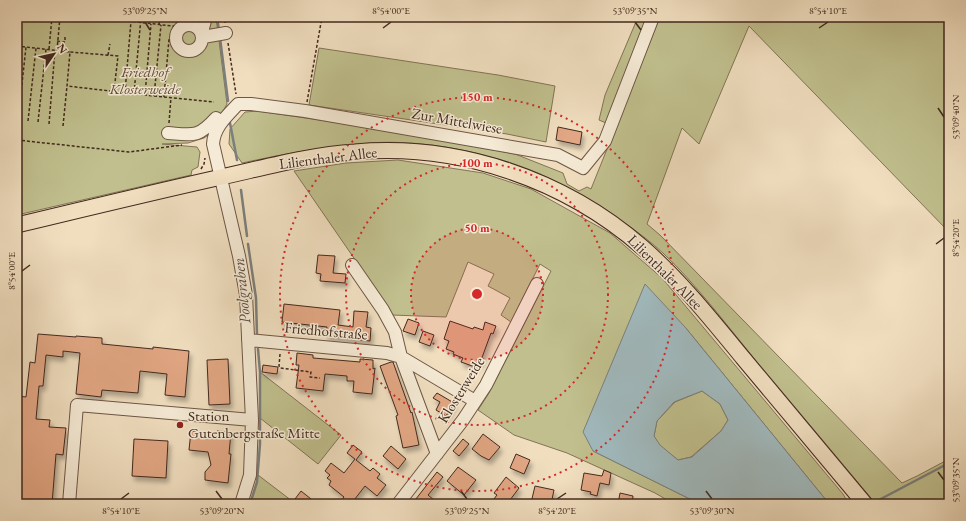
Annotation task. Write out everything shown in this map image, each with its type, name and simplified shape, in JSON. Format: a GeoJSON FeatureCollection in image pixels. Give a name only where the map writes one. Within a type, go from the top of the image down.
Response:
{"type":"FeatureCollection","features":[{"type":"Feature","properties":{"kind":"main road","name":"Lilienthaler Allee"},"geometry":{"type":"LineString","coordinates":[[17,225],[264,166],[318,156],[368,151],[405,151],[452,156],[489,165],[520,175],[559,191],[591,209],[641,245],[704,311],[865,504]]}},
{"type":"Feature","properties":{"kind":"street"},"geometry":{"type":"LineString","coordinates":[[202,34],[196,26],[187,24],[181,27],[177,32],[176,41],[185,51],[197,49],[202,41],[206,17]]}},
{"type":"Feature","properties":{"kind":"street","name":"Zur Mittelwiese"},"geometry":{"type":"LineString","coordinates":[[238,104],[251,104],[305,111],[558,155],[583,168],[605,141],[653,17]]}},
{"type":"Feature","properties":{"kind":"street"},"geometry":{"type":"LineString","coordinates":[[202,34],[222,33]]}},
{"type":"Feature","properties":{"kind":"street"},"geometry":{"type":"LineString","coordinates":[[238,104],[217,128],[213,144],[222,177],[246,295],[252,420],[250,475],[242,504]]}},
{"type":"Feature","properties":{"kind":"street"},"geometry":{"type":"LineString","coordinates":[[168,133],[198,134],[206,129],[216,118]]}},
{"type":"Feature","properties":{"kind":"street","name":"Friedhofstraße"},"geometry":{"type":"LineString","coordinates":[[352,265],[383,310],[395,332],[401,357]]}},
{"type":"Feature","properties":{"kind":"street","name":"Klosterweide"},"geometry":{"type":"LineString","coordinates":[[398,504],[437,454],[486,385],[537,284]]}},
{"type":"Feature","properties":{"kind":"street","name":"Friedhofstraße"},"geometry":{"type":"LineString","coordinates":[[248,340],[375,351],[401,357],[475,401]]}},
{"type":"Feature","properties":{"kind":"street"},"geometry":{"type":"LineString","coordinates":[[401,357],[437,454]]}},
{"type":"Feature","properties":{"kind":"street"},"geometry":{"type":"LineString","coordinates":[[69,504],[77,405],[252,420]]}},
{"type":"Feature","properties":{"kind":"path"},"geometry":{"type":"LineString","coordinates":[[38,122],[52,17]]}},
{"type":"Feature","properties":{"kind":"path"},"geometry":{"type":"LineString","coordinates":[[49,124],[60,17]]}},
{"type":"Feature","properties":{"kind":"path"},"geometry":{"type":"LineString","coordinates":[[93,17],[181,27]]}},
{"type":"Feature","properties":{"kind":"path"},"geometry":{"type":"LineString","coordinates":[[130,17],[155,18],[165,21],[165,17]]}},
{"type":"Feature","properties":{"kind":"path"},"geometry":{"type":"LineString","coordinates":[[154,96],[160,17]]}},
{"type":"Feature","properties":{"kind":"path"},"geometry":{"type":"LineString","coordinates":[[224,17],[222,33],[238,104]]}},
{"type":"Feature","properties":{"kind":"path"},"geometry":{"type":"LineString","coordinates":[[305,111],[322,17]]}},
{"type":"Feature","properties":{"kind":"path"},"geometry":{"type":"LineString","coordinates":[[134,93],[141,18]]}},
{"type":"Feature","properties":{"kind":"path"},"geometry":{"type":"LineString","coordinates":[[125,92],[130,21]]}},
{"type":"Feature","properties":{"kind":"path"},"geometry":{"type":"LineString","coordinates":[[144,94],[151,24]]}},
{"type":"Feature","properties":{"kind":"path"},"geometry":{"type":"LineString","coordinates":[[57,41],[65,42],[65,37]]}},
{"type":"Feature","properties":{"kind":"path"},"geometry":{"type":"LineString","coordinates":[[164,97],[169,39]]}},
{"type":"Feature","properties":{"kind":"path"},"geometry":{"type":"LineString","coordinates":[[108,55],[110,44]]}},
{"type":"Feature","properties":{"kind":"path"},"geometry":{"type":"LineString","coordinates":[[17,46],[118,56],[114,91]]}},
{"type":"Feature","properties":{"kind":"path"},"geometry":{"type":"LineString","coordinates":[[18,120],[26,47]]}},
{"type":"Feature","properties":{"kind":"path"},"geometry":{"type":"LineString","coordinates":[[28,121],[36,48]]}},
{"type":"Feature","properties":{"kind":"path"},"geometry":{"type":"LineString","coordinates":[[63,126],[70,52]]}},
{"type":"Feature","properties":{"kind":"path"},"geometry":{"type":"LineString","coordinates":[[67,86],[214,102]]}},
{"type":"Feature","properties":{"kind":"path"},"geometry":{"type":"LineString","coordinates":[[168,133],[171,97]]}},
{"type":"Feature","properties":{"kind":"path"},"geometry":{"type":"LineString","coordinates":[[17,140],[129,152],[184,145]]}},
{"type":"Feature","properties":{"kind":"path"},"geometry":{"type":"LineString","coordinates":[[198,182],[197,172],[204,164],[206,150],[213,144]]}},
{"type":"Feature","properties":{"kind":"path"},"geometry":{"type":"LineString","coordinates":[[281,343],[280,368],[311,372],[310,377],[320,378]]}},
{"type":"Feature","properties":{"kind":"green space","name":"Friedhof Klosterweide"},"geometry":{"type":"Polygon","coordinates":[[[17,17],[216,17],[227,104],[210,134],[204,138],[188,143],[162,144],[197,147],[200,152],[198,167],[192,170],[191,175],[17,215],[17,17]]]}},
{"type":"Feature","properties":{"kind":"green space"},"geometry":{"type":"Polygon","coordinates":[[[638,17],[648,17],[606,123],[599,120],[605,95],[638,17]]]}},
{"type":"Feature","properties":{"kind":"green space"},"geometry":{"type":"Polygon","coordinates":[[[660,17],[949,17],[949,232],[749,26],[699,144],[682,128],[647,224],[660,235],[902,483],[949,459],[949,504],[876,504],[710,304],[687,277],[663,253],[628,225],[551,179],[498,159],[477,153],[433,145],[390,142],[353,144],[274,156],[242,163],[229,144],[230,129],[245,112],[258,111],[374,128],[515,154],[563,173],[567,184],[579,191],[587,187],[591,189],[660,17]]]}},
{"type":"Feature","properties":{"kind":"green space"},"geometry":{"type":"Polygon","coordinates":[[[319,48],[498,75],[555,86],[546,142],[507,134],[309,105],[319,48]]]}},
{"type":"Feature","properties":{"kind":"green space"},"geometry":{"type":"Polygon","coordinates":[[[398,160],[483,173],[531,189],[610,233],[662,278],[843,494],[849,504],[827,504],[826,500],[685,327],[593,451],[700,504],[674,504],[655,493],[567,453],[514,435],[478,410],[489,393],[551,271],[540,264],[511,322],[501,315],[510,298],[488,286],[494,274],[468,262],[446,317],[392,315],[294,171],[346,163],[398,160]]]}},
{"type":"Feature","properties":{"kind":"green space"},"geometry":{"type":"Polygon","coordinates":[[[260,372],[341,435],[318,464],[260,418],[260,372]]]}},
{"type":"Feature","properties":{"kind":"green space"},"geometry":{"type":"Polygon","coordinates":[[[702,391],[720,404],[728,420],[721,431],[691,457],[678,460],[659,445],[654,436],[657,421],[675,402],[702,391]]]}},
{"type":"Feature","properties":{"kind":"green space"},"geometry":{"type":"Polygon","coordinates":[[[258,475],[296,504],[250,504],[258,475]]]}},
{"type":"Feature","properties":{"kind":"water"},"geometry":{"type":"Polygon","coordinates":[[[645,284],[685,327],[826,500],[827,504],[700,504],[593,451],[583,432],[645,284]],[[702,391],[674,402],[657,421],[654,436],[660,445],[678,460],[692,457],[721,431],[728,420],[720,404],[702,391]]]}},
{"type":"Feature","properties":{"kind":"building"},"geometry":{"type":"Polygon","coordinates":[[[558,127],[582,132],[580,145],[556,140],[558,127]]]}},
{"type":"Feature","properties":{"kind":"building"},"geometry":{"type":"Polygon","coordinates":[[[318,255],[335,256],[333,273],[346,274],[345,283],[320,281],[321,274],[316,273],[318,255]]]}},
{"type":"Feature","properties":{"kind":"building"},"geometry":{"type":"Polygon","coordinates":[[[284,304],[340,310],[338,325],[353,327],[354,311],[368,312],[366,327],[371,328],[370,341],[326,336],[327,327],[282,322],[284,304]]]}},
{"type":"Feature","properties":{"kind":"building"},"geometry":{"type":"Polygon","coordinates":[[[408,319],[419,323],[415,335],[403,331],[408,319]]]}},
{"type":"Feature","properties":{"kind":"building"},"geometry":{"type":"Polygon","coordinates":[[[450,321],[473,329],[474,327],[483,330],[485,322],[496,326],[493,334],[491,333],[480,363],[477,362],[475,367],[461,362],[463,358],[446,349],[449,341],[444,339],[450,321]]]}},
{"type":"Feature","properties":{"kind":"building"},"geometry":{"type":"Polygon","coordinates":[[[423,331],[434,335],[430,346],[419,342],[423,331]]]}},
{"type":"Feature","properties":{"kind":"building"},"geometry":{"type":"Polygon","coordinates":[[[38,334],[102,338],[102,344],[189,351],[185,397],[165,395],[167,374],[140,371],[138,393],[102,390],[101,397],[76,394],[80,353],[63,351],[63,357],[46,355],[43,386],[39,386],[36,419],[50,420],[49,427],[66,428],[63,455],[56,454],[52,504],[17,504],[17,399],[18,396],[26,397],[30,362],[35,363],[38,334]]]}},
{"type":"Feature","properties":{"kind":"building"},"geometry":{"type":"Polygon","coordinates":[[[297,353],[313,355],[313,358],[360,362],[360,359],[373,360],[373,369],[375,368],[372,394],[353,392],[354,381],[347,381],[347,376],[325,374],[323,391],[296,388],[299,365],[296,365],[297,353]]]}},
{"type":"Feature","properties":{"kind":"building"},"geometry":{"type":"Polygon","coordinates":[[[228,359],[230,404],[209,405],[207,360],[228,359]]]}},
{"type":"Feature","properties":{"kind":"building"},"geometry":{"type":"Polygon","coordinates":[[[393,362],[411,413],[412,412],[419,445],[403,448],[396,416],[398,415],[380,366],[393,362]]]}},
{"type":"Feature","properties":{"kind":"building"},"geometry":{"type":"Polygon","coordinates":[[[263,365],[278,367],[277,374],[262,372],[263,365]]]}},
{"type":"Feature","properties":{"kind":"building"},"geometry":{"type":"Polygon","coordinates":[[[437,393],[454,403],[446,416],[436,410],[440,402],[433,398],[437,393]]]}},
{"type":"Feature","properties":{"kind":"building"},"geometry":{"type":"Polygon","coordinates":[[[191,431],[217,433],[217,431],[231,432],[229,454],[231,454],[228,483],[205,480],[205,472],[211,465],[208,452],[189,450],[191,431]]]}},
{"type":"Feature","properties":{"kind":"building"},"geometry":{"type":"Polygon","coordinates":[[[483,434],[500,447],[489,460],[472,449],[483,434]]]}},
{"type":"Feature","properties":{"kind":"building"},"geometry":{"type":"Polygon","coordinates":[[[134,439],[168,441],[166,478],[132,476],[134,439]]]}},
{"type":"Feature","properties":{"kind":"building"},"geometry":{"type":"Polygon","coordinates":[[[463,439],[469,444],[459,456],[453,451],[463,439]]]}},
{"type":"Feature","properties":{"kind":"building"},"geometry":{"type":"Polygon","coordinates":[[[353,445],[362,452],[356,460],[370,471],[373,468],[380,474],[377,478],[386,485],[377,496],[365,486],[351,504],[339,504],[344,497],[329,485],[331,481],[327,478],[330,475],[325,471],[331,463],[344,473],[355,459],[347,453],[353,445]]]}},
{"type":"Feature","properties":{"kind":"building"},"geometry":{"type":"Polygon","coordinates":[[[391,446],[406,459],[398,469],[383,456],[391,446]]]}},
{"type":"Feature","properties":{"kind":"building"},"geometry":{"type":"Polygon","coordinates":[[[516,454],[530,460],[524,474],[510,468],[516,454]]]}},
{"type":"Feature","properties":{"kind":"building"},"geometry":{"type":"Polygon","coordinates":[[[458,467],[476,480],[464,495],[447,481],[458,467]]]}},
{"type":"Feature","properties":{"kind":"building"},"geometry":{"type":"Polygon","coordinates":[[[604,470],[611,473],[609,485],[600,483],[597,496],[590,494],[591,492],[581,490],[584,473],[602,476],[604,470]]]}},
{"type":"Feature","properties":{"kind":"building"},"geometry":{"type":"Polygon","coordinates":[[[437,472],[443,477],[428,495],[434,500],[431,504],[412,504],[437,472]]]}},
{"type":"Feature","properties":{"kind":"building"},"geometry":{"type":"Polygon","coordinates":[[[506,477],[519,488],[507,504],[490,504],[497,495],[494,493],[506,477]]]}},
{"type":"Feature","properties":{"kind":"building"},"geometry":{"type":"Polygon","coordinates":[[[535,486],[554,490],[551,504],[531,503],[535,486]]]}},
{"type":"Feature","properties":{"kind":"building"},"geometry":{"type":"Polygon","coordinates":[[[301,491],[311,499],[307,504],[301,504],[295,499],[301,491]]]}},
{"type":"Feature","properties":{"kind":"building"},"geometry":{"type":"Polygon","coordinates":[[[620,493],[633,496],[632,504],[618,504],[620,493]]]}},
{"type":"Feature","properties":{"kind":"waterway","name":"Poolgraben"},"geometry":{"type":"LineString","coordinates":[[217,17],[219,31]]}},
{"type":"Feature","properties":{"kind":"waterway","name":"Poolgraben"},"geometry":{"type":"LineString","coordinates":[[220,38],[228,101]]}},
{"type":"Feature","properties":{"kind":"waterway","name":"Poolgraben"},"geometry":{"type":"LineString","coordinates":[[230,123],[237,160]]}},
{"type":"Feature","properties":{"kind":"waterway","name":"Poolgraben"},"geometry":{"type":"LineString","coordinates":[[241,190],[247,236]]}},
{"type":"Feature","properties":{"kind":"waterway","name":"Poolgraben"},"geometry":{"type":"LineString","coordinates":[[248,244],[256,298],[257,335]]}},
{"type":"Feature","properties":{"kind":"waterway","name":"Poolgraben"},"geometry":{"type":"LineString","coordinates":[[250,504],[257,482],[260,444],[260,372],[258,349]]}},
{"type":"Feature","properties":{"kind":"waterway"},"geometry":{"type":"LineString","coordinates":[[875,502],[949,463]]}},
{"type":"Feature","properties":{"kind":"place","name":"Station Gutenbergstraße Mitte"},"geometry":{"type":"Point","coordinates":[180,425]}}]}
